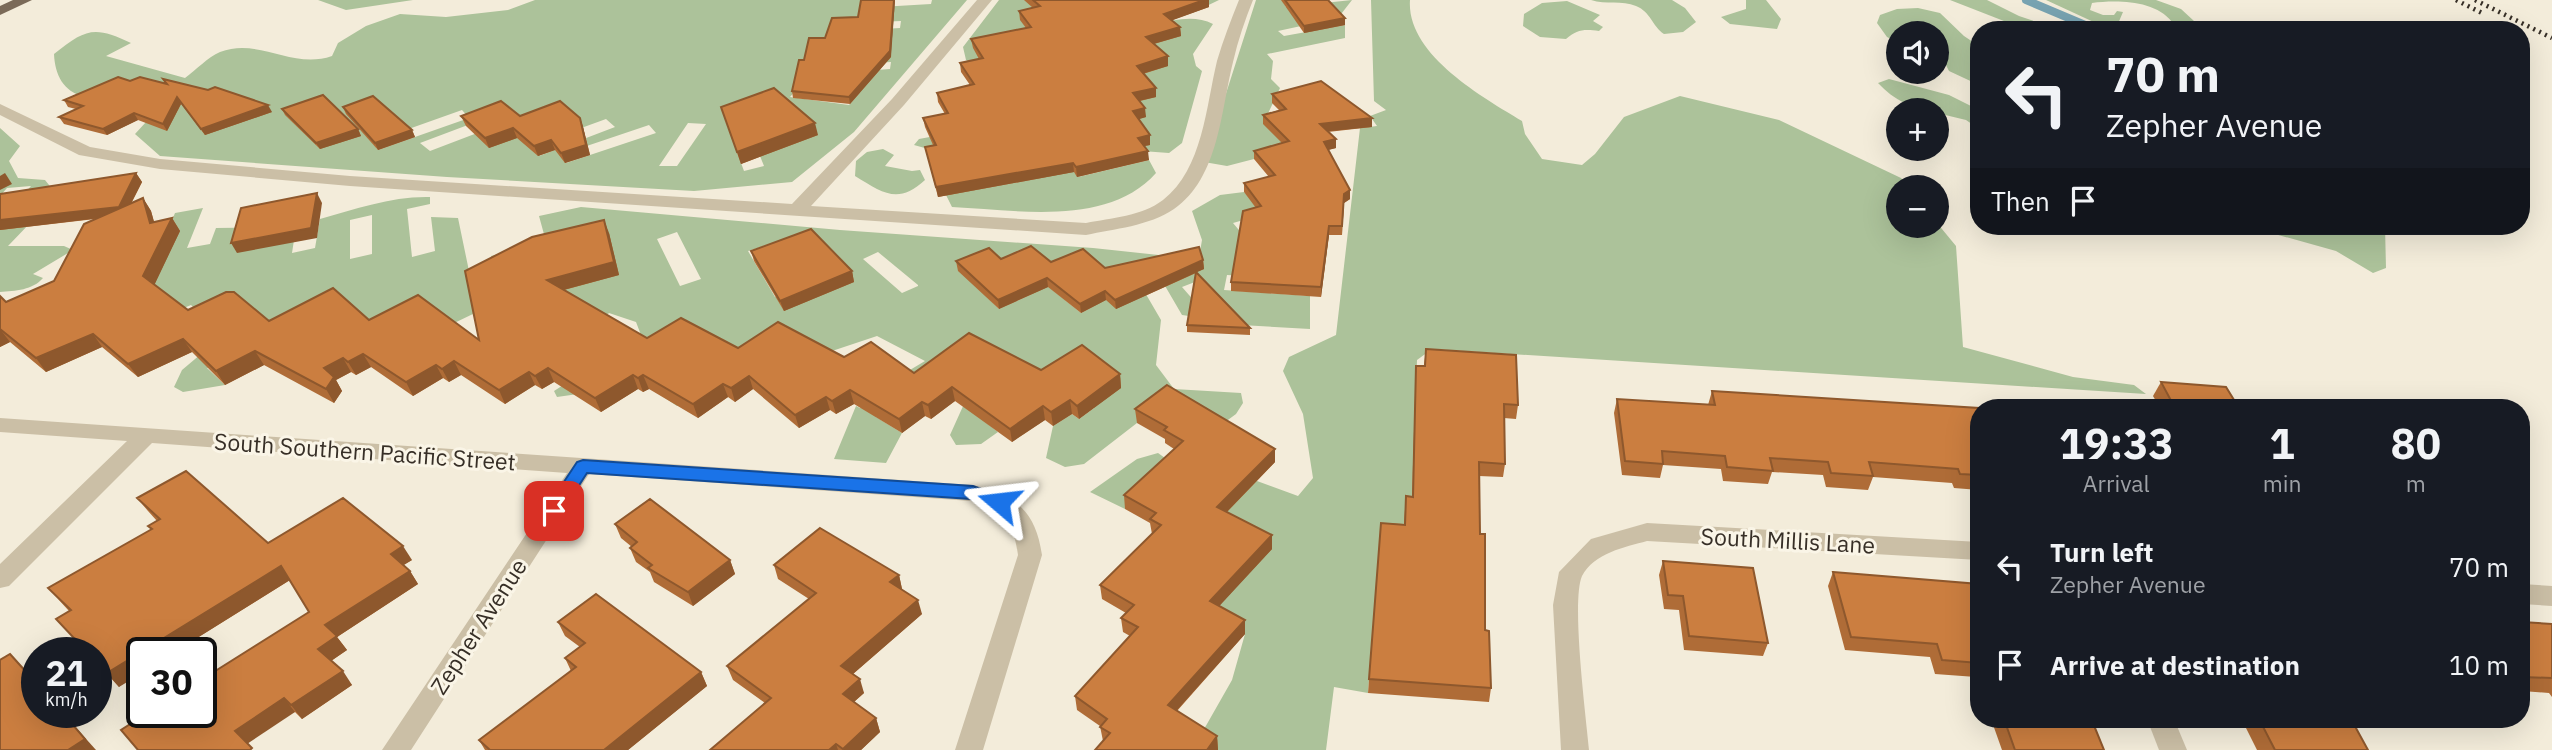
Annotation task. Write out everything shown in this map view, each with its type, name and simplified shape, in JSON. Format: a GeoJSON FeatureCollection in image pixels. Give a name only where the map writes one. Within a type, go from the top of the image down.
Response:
{"type":"FeatureCollection","features":[{"type":"Feature","properties":{"kind":"main road"},"geometry":{"type":"LineString","coordinates":[[0,11],[25,0]]}},
{"type":"Feature","properties":{"kind":"street"},"geometry":{"type":"LineString","coordinates":[[798,209],[898,102],[985,0]]}},
{"type":"Feature","properties":{"kind":"street"},"geometry":{"type":"LineString","coordinates":[[0,109],[85,151],[160,164],[349,181],[1087,229],[1136,218],[1168,204],[1188,185],[1199,164],[1229,46],[1245,0]]}},
{"type":"Feature","properties":{"kind":"street","name":"South Southern Pacific Street"},"geometry":{"type":"LineString","coordinates":[[0,425],[973,492],[999,502],[1018,515],[1028,532],[1030,555],[970,750]]}},
{"type":"Feature","properties":{"kind":"street"},"geometry":{"type":"LineString","coordinates":[[0,579],[146,436]]}},
{"type":"Feature","properties":{"kind":"street","name":"Zepher Avenue"},"geometry":{"type":"LineString","coordinates":[[396,750],[583,466]]}},
{"type":"Feature","properties":{"kind":"street","name":"South Millis Lane"},"geometry":{"type":"LineString","coordinates":[[1575,750],[1565,605],[1571,572],[1599,545],[1647,532],[1970,550]]}},
{"type":"Feature","properties":{"kind":"street"},"geometry":{"type":"LineString","coordinates":[[2530,595],[2552,596]]}},
{"type":"Feature","properties":{"kind":"street"},"geometry":{"type":"LineString","coordinates":[[2164,728],[2174,750]]}},
{"type":"Feature","properties":{"kind":"green space"},"geometry":{"type":"Polygon","coordinates":[[[318,0],[413,0],[346,10],[318,0]]]}},
{"type":"Feature","properties":{"kind":"green space"},"geometry":{"type":"Polygon","coordinates":[[[535,0],[864,0],[863,8],[931,4],[932,0],[967,0],[854,132],[792,182],[694,191],[447,177],[160,156],[135,134],[157,110],[67,106],[84,97],[71,91],[61,81],[54,54],[82,35],[99,32],[131,43],[106,56],[185,78],[216,54],[234,48],[317,59],[332,56],[338,43],[366,26],[400,14],[446,17],[508,10],[535,0]],[[901,21],[833,24],[831,32],[900,28],[901,21]],[[891,62],[801,67],[799,76],[890,69],[891,62]],[[799,87],[790,97],[849,105],[858,94],[799,87]],[[462,110],[372,142],[378,150],[469,118],[462,110]],[[505,111],[420,143],[430,151],[514,119],[505,111]],[[744,116],[725,120],[744,171],[764,166],[744,116]],[[606,119],[562,135],[539,156],[615,127],[606,119]],[[688,123],[659,166],[677,166],[706,124],[688,123]],[[649,125],[560,155],[566,163],[656,133],[649,125]]]}},
{"type":"Feature","properties":{"kind":"green space"},"geometry":{"type":"Polygon","coordinates":[[[999,0],[1219,0],[1192,13],[1184,8],[1158,25],[1185,19],[1213,24],[1193,54],[1196,66],[1202,71],[1182,143],[1169,153],[1142,151],[1072,168],[1078,177],[1149,160],[1156,173],[1136,190],[1113,202],[1060,211],[952,207],[946,195],[1035,179],[914,145],[919,139],[1020,120],[977,67],[966,60],[963,47],[999,0]]]}},
{"type":"Feature","properties":{"kind":"green space"},"geometry":{"type":"Polygon","coordinates":[[[1256,0],[1282,0],[1286,7],[1352,0],[1338,18],[1278,31],[1284,36],[1345,25],[1345,38],[1267,54],[1273,61],[1271,79],[1280,88],[1263,124],[1328,127],[1254,159],[1227,166],[1204,162],[1256,0]]]}},
{"type":"Feature","properties":{"kind":"green space"},"geometry":{"type":"Polygon","coordinates":[[[1371,0],[1410,0],[1412,20],[1420,38],[1433,56],[1487,100],[1522,121],[1525,134],[1542,159],[1582,165],[1595,154],[1624,117],[1680,96],[1779,120],[1895,175],[1886,175],[1886,238],[1949,238],[1956,246],[1963,347],[2073,377],[2134,385],[2146,394],[1432,349],[1417,360],[1412,500],[1404,538],[1380,537],[1368,693],[1334,687],[1326,750],[1218,750],[1199,738],[1232,680],[1245,634],[1167,556],[1151,486],[1125,509],[1090,492],[1137,459],[1158,453],[1186,473],[1257,481],[1298,496],[1313,478],[1303,414],[1283,371],[1289,357],[1336,335],[1360,128],[1377,126],[1370,116],[1386,110],[1374,101],[1371,0]]]}},
{"type":"Feature","properties":{"kind":"green space"},"geometry":{"type":"Polygon","coordinates":[[[1591,0],[1672,0],[1685,8],[1696,22],[1683,32],[1664,34],[1645,12],[1636,6],[1591,0]]]}},
{"type":"Feature","properties":{"kind":"green space"},"geometry":{"type":"Polygon","coordinates":[[[1746,0],[1766,0],[1781,19],[1777,29],[1730,24],[1721,17],[1746,9],[1746,0]]]}},
{"type":"Feature","properties":{"kind":"green space"},"geometry":{"type":"Polygon","coordinates":[[[1950,0],[1987,0],[2034,21],[2004,21],[1950,0]]]}},
{"type":"Feature","properties":{"kind":"green space"},"geometry":{"type":"Polygon","coordinates":[[[2046,0],[2156,0],[2181,9],[2194,21],[2171,21],[2156,9],[2135,3],[2113,2],[2092,3],[2090,10],[2103,15],[2123,12],[2119,21],[2092,21],[2046,0]]]}},
{"type":"Feature","properties":{"kind":"green space"},"geometry":{"type":"Polygon","coordinates":[[[1567,1],[1600,15],[1593,21],[1603,27],[1599,31],[1578,32],[1566,39],[1540,37],[1523,26],[1524,14],[1542,3],[1567,1]]]}},
{"type":"Feature","properties":{"kind":"green space"},"geometry":{"type":"Polygon","coordinates":[[[1918,8],[1940,13],[1948,21],[1886,21],[1886,36],[1877,23],[1880,15],[1897,9],[1918,8]]]}},
{"type":"Feature","properties":{"kind":"green space"},"geometry":{"type":"Polygon","coordinates":[[[1949,22],[1970,40],[1970,81],[1949,71],[1949,22]]]}},
{"type":"Feature","properties":{"kind":"green space"},"geometry":{"type":"Polygon","coordinates":[[[1886,80],[1886,84],[1908,84],[1949,95],[1970,106],[1970,123],[1949,116],[1949,98],[1896,98],[1878,83],[1886,80]]]}},
{"type":"Feature","properties":{"kind":"green space"},"geometry":{"type":"Polygon","coordinates":[[[0,128],[20,146],[9,161],[18,178],[45,180],[57,195],[8,246],[64,246],[73,250],[33,274],[43,278],[34,285],[0,292],[0,222],[31,186],[7,188],[0,196],[0,128]]]}},
{"type":"Feature","properties":{"kind":"green space"},"geometry":{"type":"Polygon","coordinates":[[[883,149],[894,155],[885,166],[920,170],[925,180],[907,192],[890,194],[855,176],[856,161],[867,152],[883,149]]]}},
{"type":"Feature","properties":{"kind":"green space"},"geometry":{"type":"Polygon","coordinates":[[[1244,192],[1268,213],[1233,223],[1279,278],[1227,275],[1224,290],[1310,296],[1310,329],[1241,325],[1200,280],[1182,287],[1210,319],[1182,315],[1154,267],[1133,272],[1161,320],[1156,365],[1174,389],[1241,393],[1243,403],[1236,414],[1217,428],[1168,399],[1084,464],[1065,467],[1046,458],[1053,426],[1072,414],[1079,419],[1094,408],[984,421],[998,432],[981,444],[956,445],[950,435],[964,404],[983,390],[876,417],[902,433],[886,463],[834,459],[856,406],[860,408],[873,400],[868,395],[925,361],[877,336],[832,351],[782,335],[677,406],[662,396],[676,380],[557,397],[554,391],[641,335],[636,322],[609,313],[600,321],[475,313],[448,326],[207,368],[225,385],[183,392],[174,387],[182,370],[201,354],[205,319],[191,305],[179,310],[141,271],[162,244],[175,213],[203,208],[187,248],[210,244],[216,228],[296,227],[292,253],[315,248],[320,219],[361,207],[416,197],[430,197],[430,204],[407,209],[412,257],[435,251],[431,217],[458,218],[469,271],[492,265],[491,256],[522,248],[553,267],[539,216],[581,207],[840,230],[1093,248],[1168,256],[1197,269],[1202,240],[1192,211],[1220,195],[1244,192]],[[372,215],[350,220],[350,259],[372,254],[372,215]],[[677,232],[657,239],[680,286],[701,279],[677,232]],[[773,243],[748,251],[775,297],[800,288],[773,243]],[[878,252],[863,259],[902,293],[918,286],[878,252]],[[1018,262],[1081,313],[1095,306],[1018,262]],[[959,270],[999,309],[1032,294],[959,270]]]}},
{"type":"Feature","properties":{"kind":"green space"},"geometry":{"type":"Polygon","coordinates":[[[2279,235],[2385,235],[2386,268],[2373,273],[2336,251],[2279,235]]]}},
{"type":"Feature","properties":{"kind":"building"},"geometry":{"type":"Polygon","coordinates":[[[861,0],[894,0],[890,51],[849,97],[792,91],[799,60],[804,60],[809,38],[825,38],[832,18],[858,17],[861,0]]]}},
{"type":"Feature","properties":{"kind":"building"},"geometry":{"type":"Polygon","coordinates":[[[1033,0],[1204,0],[1164,14],[1180,27],[1146,37],[1168,56],[1137,66],[1156,88],[1133,93],[1145,108],[1133,111],[1150,135],[1138,138],[1148,151],[1076,167],[1073,163],[936,187],[925,147],[936,145],[923,118],[948,113],[937,93],[974,84],[960,63],[983,58],[971,39],[1031,27],[1019,11],[1040,6],[1033,0]]]}},
{"type":"Feature","properties":{"kind":"building"},"geometry":{"type":"Polygon","coordinates":[[[1285,0],[1328,0],[1345,18],[1304,26],[1285,0]]]}},
{"type":"Feature","properties":{"kind":"building"},"geometry":{"type":"Polygon","coordinates":[[[118,77],[130,81],[140,77],[167,84],[163,79],[208,90],[215,87],[268,105],[201,129],[177,97],[163,124],[134,113],[103,129],[59,117],[83,106],[64,100],[118,77]]]}},
{"type":"Feature","properties":{"kind":"building"},"geometry":{"type":"Polygon","coordinates":[[[1321,81],[1372,118],[1320,124],[1336,139],[1324,142],[1350,190],[1344,194],[1342,226],[1329,226],[1321,287],[1231,282],[1243,211],[1261,206],[1244,183],[1275,175],[1254,151],[1289,141],[1263,115],[1286,109],[1272,94],[1321,81]]]}},
{"type":"Feature","properties":{"kind":"building"},"geometry":{"type":"Polygon","coordinates":[[[774,88],[815,123],[737,152],[721,107],[774,88]]]}},
{"type":"Feature","properties":{"kind":"building"},"geometry":{"type":"Polygon","coordinates":[[[323,95],[358,129],[316,143],[282,109],[323,95]]]}},
{"type":"Feature","properties":{"kind":"building"},"geometry":{"type":"Polygon","coordinates":[[[373,96],[412,130],[375,143],[343,107],[373,96]]]}},
{"type":"Feature","properties":{"kind":"building"},"geometry":{"type":"Polygon","coordinates":[[[501,101],[520,116],[560,101],[580,118],[586,145],[561,153],[551,140],[534,146],[513,128],[485,138],[461,116],[501,101]]]}},
{"type":"Feature","properties":{"kind":"building"},"geometry":{"type":"Polygon","coordinates":[[[136,173],[119,207],[0,220],[0,194],[136,173]]]}},
{"type":"Feature","properties":{"kind":"building"},"geometry":{"type":"Polygon","coordinates":[[[317,193],[311,228],[231,243],[241,208],[317,193]]]}},
{"type":"Feature","properties":{"kind":"building"},"geometry":{"type":"Polygon","coordinates":[[[143,198],[150,223],[172,218],[143,276],[188,310],[226,292],[234,292],[269,321],[333,288],[369,320],[418,295],[479,340],[465,271],[532,237],[604,220],[614,262],[547,280],[647,338],[681,318],[738,348],[778,322],[844,357],[871,342],[914,373],[969,333],[1041,370],[1082,345],[1120,374],[1077,406],[1070,400],[1051,412],[1043,406],[1010,429],[952,387],[928,405],[922,402],[899,419],[850,390],[832,401],[826,397],[795,415],[749,376],[731,388],[723,384],[693,404],[643,375],[638,378],[633,375],[595,398],[548,368],[535,376],[529,372],[499,390],[454,361],[442,369],[436,365],[406,382],[363,354],[348,362],[343,358],[324,368],[334,377],[326,389],[255,351],[216,371],[183,339],[128,364],[93,334],[36,358],[0,329],[0,296],[6,302],[54,281],[84,224],[143,198]]]}},
{"type":"Feature","properties":{"kind":"building"},"geometry":{"type":"Polygon","coordinates":[[[811,229],[852,271],[780,301],[751,251],[811,229]]]}},
{"type":"Feature","properties":{"kind":"building"},"geometry":{"type":"Polygon","coordinates":[[[1031,246],[1051,262],[1083,249],[1105,268],[1199,247],[1203,260],[1115,300],[1105,291],[1080,304],[1047,278],[998,300],[956,261],[989,248],[1001,259],[1031,246]]]}},
{"type":"Feature","properties":{"kind":"building"},"geometry":{"type":"Polygon","coordinates":[[[1196,272],[1250,328],[1187,325],[1196,272]]]}},
{"type":"Feature","properties":{"kind":"building"},"geometry":{"type":"Polygon","coordinates":[[[1426,349],[1516,355],[1518,405],[1504,404],[1505,464],[1479,462],[1480,534],[1485,534],[1485,630],[1489,631],[1491,688],[1369,679],[1381,523],[1405,525],[1406,496],[1413,497],[1416,366],[1425,366],[1426,349]]]}},
{"type":"Feature","properties":{"kind":"building"},"geometry":{"type":"Polygon","coordinates":[[[2161,382],[2226,387],[2233,399],[2170,399],[2161,382]]]}},
{"type":"Feature","properties":{"kind":"building"},"geometry":{"type":"Polygon","coordinates":[[[1167,385],[1275,449],[1217,507],[1272,535],[1210,601],[1245,620],[1168,705],[1217,736],[1207,750],[1095,750],[1110,733],[1100,727],[1107,719],[1075,696],[1138,627],[1121,618],[1134,605],[1100,585],[1161,525],[1150,519],[1156,513],[1124,495],[1183,441],[1164,430],[1167,427],[1135,409],[1167,385]]]}},
{"type":"Feature","properties":{"kind":"building"},"geometry":{"type":"Polygon","coordinates":[[[1712,391],[1970,407],[1970,475],[1960,474],[1958,469],[1869,462],[1873,476],[1831,473],[1828,462],[1770,458],[1773,471],[1727,467],[1725,456],[1662,451],[1663,464],[1625,461],[1617,399],[1715,405],[1712,391]]]}},
{"type":"Feature","properties":{"kind":"building"},"geometry":{"type":"Polygon","coordinates":[[[186,471],[268,543],[343,498],[403,546],[391,554],[410,571],[325,625],[337,636],[318,649],[343,671],[291,705],[284,698],[235,731],[252,748],[250,750],[138,750],[121,730],[126,727],[217,728],[217,670],[309,612],[281,566],[166,637],[126,637],[126,661],[112,670],[112,637],[73,637],[56,619],[71,610],[48,588],[152,529],[148,526],[160,519],[137,498],[186,471]]]}},
{"type":"Feature","properties":{"kind":"building"},"geometry":{"type":"Polygon","coordinates":[[[650,499],[730,560],[688,592],[648,568],[652,565],[630,548],[637,542],[615,524],[650,499]]]}},
{"type":"Feature","properties":{"kind":"building"},"geometry":{"type":"Polygon","coordinates":[[[820,528],[899,575],[890,582],[918,600],[841,666],[860,679],[843,694],[876,718],[843,749],[836,744],[829,750],[710,750],[771,698],[727,666],[816,593],[774,565],[820,528]]]}},
{"type":"Feature","properties":{"kind":"building"},"geometry":{"type":"Polygon","coordinates":[[[1663,561],[1753,568],[1768,643],[1689,636],[1683,596],[1668,595],[1663,561]]]}},
{"type":"Feature","properties":{"kind":"building"},"geometry":{"type":"Polygon","coordinates":[[[1833,572],[1970,583],[1970,662],[1942,660],[1937,644],[1851,637],[1833,572]]]}},
{"type":"Feature","properties":{"kind":"building"},"geometry":{"type":"Polygon","coordinates":[[[596,594],[701,672],[604,750],[490,750],[479,740],[576,667],[565,658],[585,643],[558,622],[596,594]]]}},
{"type":"Feature","properties":{"kind":"building"},"geometry":{"type":"Polygon","coordinates":[[[2530,623],[2552,624],[2552,678],[2530,677],[2530,623]]]}},
{"type":"Feature","properties":{"kind":"building"},"geometry":{"type":"Polygon","coordinates":[[[10,654],[21,666],[21,728],[76,728],[85,739],[68,750],[0,750],[0,660],[10,654]]]}},
{"type":"Feature","properties":{"kind":"building"},"geometry":{"type":"Polygon","coordinates":[[[2007,728],[2095,728],[2104,750],[2015,750],[2007,728]]]}},
{"type":"Feature","properties":{"kind":"building"},"geometry":{"type":"Polygon","coordinates":[[[2264,728],[2356,728],[2368,750],[2275,750],[2264,728]]]}},
{"type":"Feature","properties":{"kind":"waterway"},"geometry":{"type":"LineString","coordinates":[[2026,0],[2076,21]]}},
{"type":"Feature","properties":{"kind":"railway"},"geometry":{"type":"LineString","coordinates":[[2456,0],[2484,14]]}},
{"type":"Feature","properties":{"kind":"railway"},"geometry":{"type":"LineString","coordinates":[[2475,0],[2518,21]]}},
{"type":"Feature","properties":{"kind":"railway"},"geometry":{"type":"LineString","coordinates":[[2530,27],[2552,38]]}},
{"type":"Feature","properties":{"kind":"route"},"geometry":{"type":"LineString","coordinates":[[554,511],[583,466],[973,492],[999,502]]}}]}
